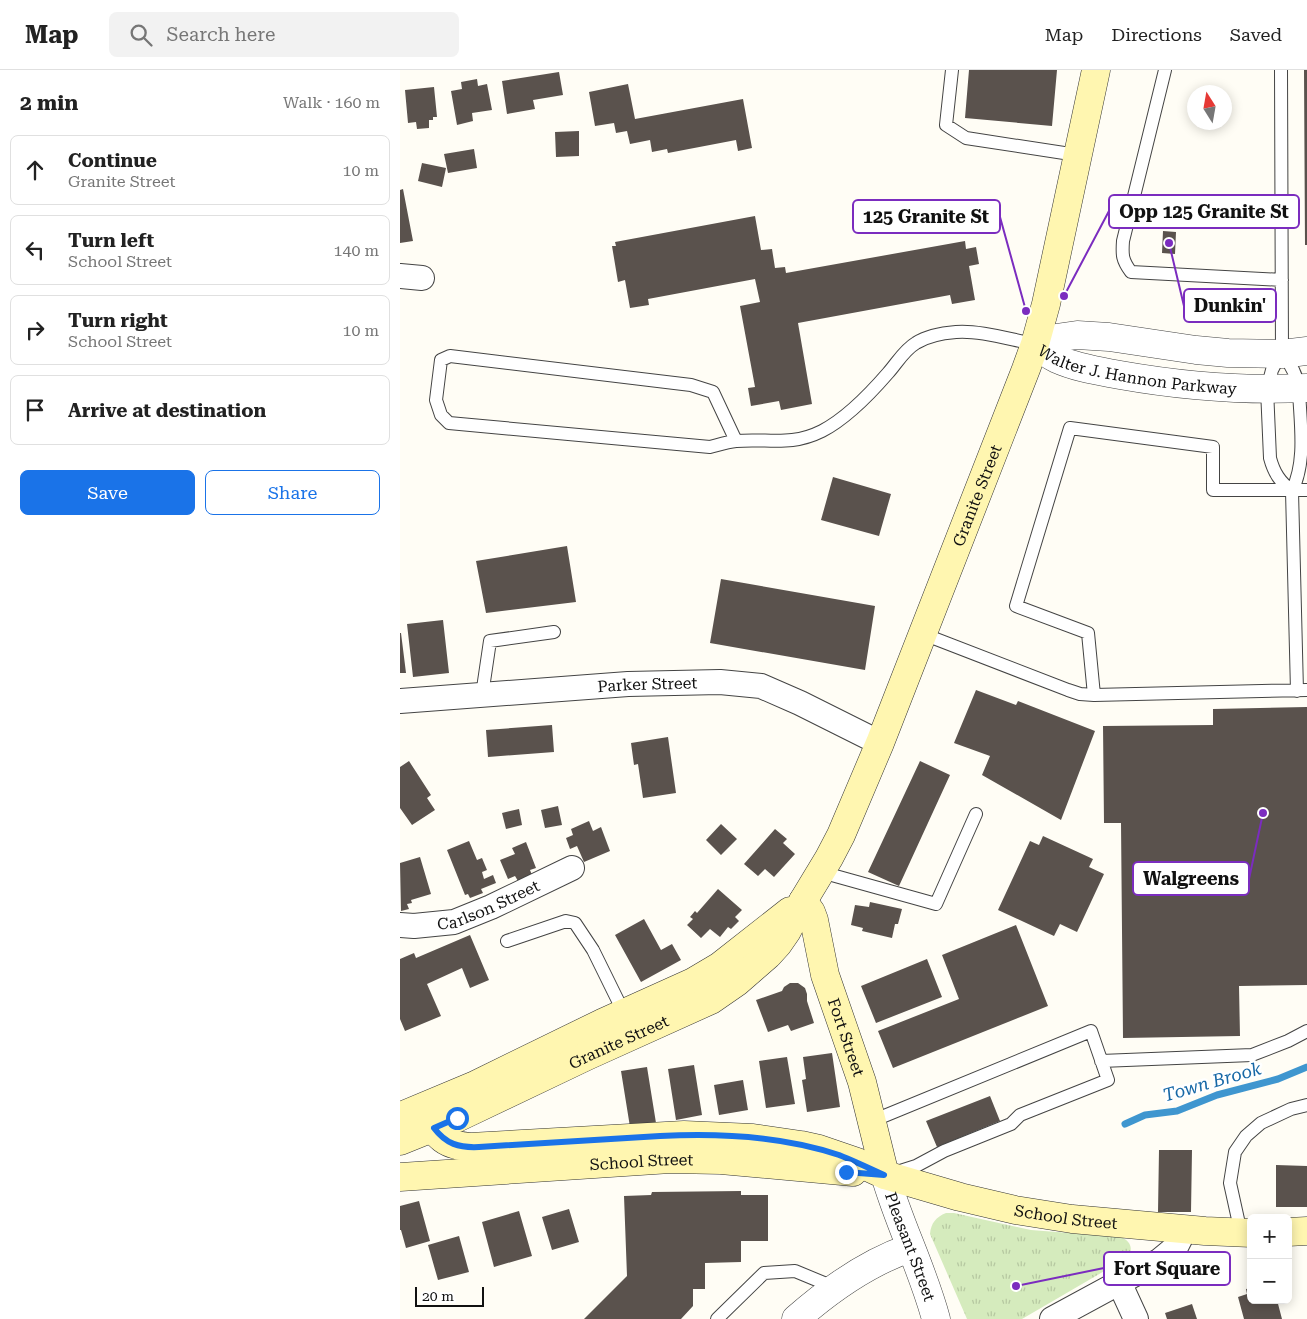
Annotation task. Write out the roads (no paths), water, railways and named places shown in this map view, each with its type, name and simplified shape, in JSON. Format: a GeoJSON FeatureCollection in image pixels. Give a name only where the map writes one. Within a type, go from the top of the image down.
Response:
{"type":"FeatureCollection","features":[{"type":"Feature","properties":{"kind":"main road","name":"Granite Street"},"geometry":{"type":"LineString","coordinates":[[400,1141],[481,1107],[696,1007],[724,992],[752,970],[778,944],[792,924],[803,900],[829,858],[880,743],[1035,344],[1049,292],[1096,70]]}},
{"type":"Feature","properties":{"kind":"main road","name":"Granite Street"},"geometry":{"type":"LineString","coordinates":[[400,1117],[473,1086],[624,1012],[679,989],[706,975],[740,951],[803,900]]}},
{"type":"Feature","properties":{"kind":"main road","name":"Fort Street"},"geometry":{"type":"LineString","coordinates":[[803,900],[814,920],[825,975],[862,1082],[884,1175]]}},
{"type":"Feature","properties":{"kind":"main road","name":"School Street"},"geometry":{"type":"LineString","coordinates":[[400,1117],[416,1116],[423,1118],[444,1140],[470,1148],[676,1135],[753,1138],[801,1145],[851,1160],[884,1175],[960,1197],[1042,1215],[1182,1229],[1246,1233]]}},
{"type":"Feature","properties":{"kind":"main road","name":"School Street"},"geometry":{"type":"LineString","coordinates":[[400,1177],[670,1159],[721,1160],[884,1175]]}},
{"type":"Feature","properties":{"kind":"main road"},"geometry":{"type":"LineString","coordinates":[[1292,1232],[1307,1231]]}},
{"type":"Feature","properties":{"kind":"street","name":"Walter J. Hannon Parkway"},"geometry":{"type":"LineString","coordinates":[[1035,344],[1062,336],[1092,335],[1220,352],[1247,354],[1295,352]]}},
{"type":"Feature","properties":{"kind":"street","name":"Walter J. Hannon Parkway"},"geometry":{"type":"LineString","coordinates":[[1035,344],[1058,359],[1088,369],[1146,379],[1188,385],[1267,389],[1303,388]]}},
{"type":"Feature","properties":{"kind":"street","name":"Parker Street"},"geometry":{"type":"LineString","coordinates":[[400,701],[628,684],[720,682],[761,686],[800,703],[880,743]]}},
{"type":"Feature","properties":{"kind":"street","name":"Carlson Street"},"geometry":{"type":"LineString","coordinates":[[400,925],[414,926],[454,922],[491,907],[572,868]]}},
{"type":"Feature","properties":{"kind":"street","name":"Pleasant Street"},"geometry":{"type":"LineString","coordinates":[[884,1175],[896,1213],[931,1301],[936,1319]]}},
{"type":"Feature","properties":{"kind":"street"},"geometry":{"type":"LineString","coordinates":[[1052,1319],[1159,1261],[1176,1247],[1182,1229]]}},
{"type":"Feature","properties":{"kind":"street"},"geometry":{"type":"LineString","coordinates":[[796,1319],[836,1288],[873,1263],[910,1248]]}},
{"type":"Feature","properties":{"kind":"street"},"geometry":{"type":"LineString","coordinates":[[1119,1282],[1136,1319]]}},
{"type":"Feature","properties":{"kind":"lane"},"geometry":{"type":"LineString","coordinates":[[952,70],[946,125],[966,138],[1077,154]]}},
{"type":"Feature","properties":{"kind":"lane"},"geometry":{"type":"LineString","coordinates":[[1166,70],[1123,241],[1122,256],[1126,265],[1132,272],[1282,280]]}},
{"type":"Feature","properties":{"kind":"lane"},"geometry":{"type":"LineString","coordinates":[[922,634],[1080,694],[1302,690],[1292,491],[1297,480],[1301,459],[1303,388],[1290,363],[1295,352],[1282,280],[1281,70]]}},
{"type":"Feature","properties":{"kind":"lane"},"geometry":{"type":"LineString","coordinates":[[736,441],[713,392],[691,385],[450,356],[441,360],[436,400],[441,415],[450,423],[710,447],[736,441],[788,441],[810,436],[821,431],[843,417],[859,403],[906,351],[916,343],[929,337],[956,332],[970,332],[1035,344]]}},
{"type":"Feature","properties":{"kind":"lane"},"geometry":{"type":"LineString","coordinates":[[1292,491],[1277,478],[1270,458],[1267,389],[1276,362],[1295,352]]}},
{"type":"Feature","properties":{"kind":"lane"},"geometry":{"type":"LineString","coordinates":[[1094,695],[1088,633],[1016,606],[1070,428],[1212,447],[1213,490],[1307,490]]}},
{"type":"Feature","properties":{"kind":"lane"},"geometry":{"type":"LineString","coordinates":[[482,695],[490,641],[554,632]]}},
{"type":"Feature","properties":{"kind":"lane"},"geometry":{"type":"LineString","coordinates":[[821,872],[936,904],[976,814]]}},
{"type":"Feature","properties":{"kind":"lane"},"geometry":{"type":"LineString","coordinates":[[507,941],[566,921],[575,923],[593,950],[624,1012]]}},
{"type":"Feature","properties":{"kind":"lane"},"geometry":{"type":"LineString","coordinates":[[872,1121],[1091,1031],[1108,1080],[1020,1116],[1011,1124],[944,1151],[916,1166],[884,1175]]}},
{"type":"Feature","properties":{"kind":"lane"},"geometry":{"type":"LineString","coordinates":[[1101,1061],[1252,1055],[1288,1041],[1307,1031]]}},
{"type":"Feature","properties":{"kind":"lane"},"geometry":{"type":"LineString","coordinates":[[1246,1233],[1230,1183],[1235,1152],[1246,1136],[1261,1123],[1291,1109],[1307,1105]]}},
{"type":"Feature","properties":{"kind":"lane"},"geometry":{"type":"LineString","coordinates":[[717,1319],[764,1273],[795,1271],[836,1288]]}},
{"type":"Feature","properties":{"kind":"waterway","name":"Town Brook"},"geometry":{"type":"LineString","coordinates":[[1125,1124],[1145,1115],[1177,1111],[1217,1095],[1278,1079],[1307,1067]]}},
{"type":"Feature","properties":{"kind":"place","name":"Dunkin'"},"geometry":{"type":"Point","coordinates":[1169,243]}},
{"type":"Feature","properties":{"kind":"place","name":"Opp 125 Granite St"},"geometry":{"type":"Point","coordinates":[1064,296]}},
{"type":"Feature","properties":{"kind":"place","name":"125 Granite St"},"geometry":{"type":"Point","coordinates":[1026,311]}},
{"type":"Feature","properties":{"kind":"place","name":"Walgreens"},"geometry":{"type":"Point","coordinates":[1263,813]}},
{"type":"Feature","properties":{"kind":"place","name":"Fort Square"},"geometry":{"type":"Point","coordinates":[1016,1286]}}]}
